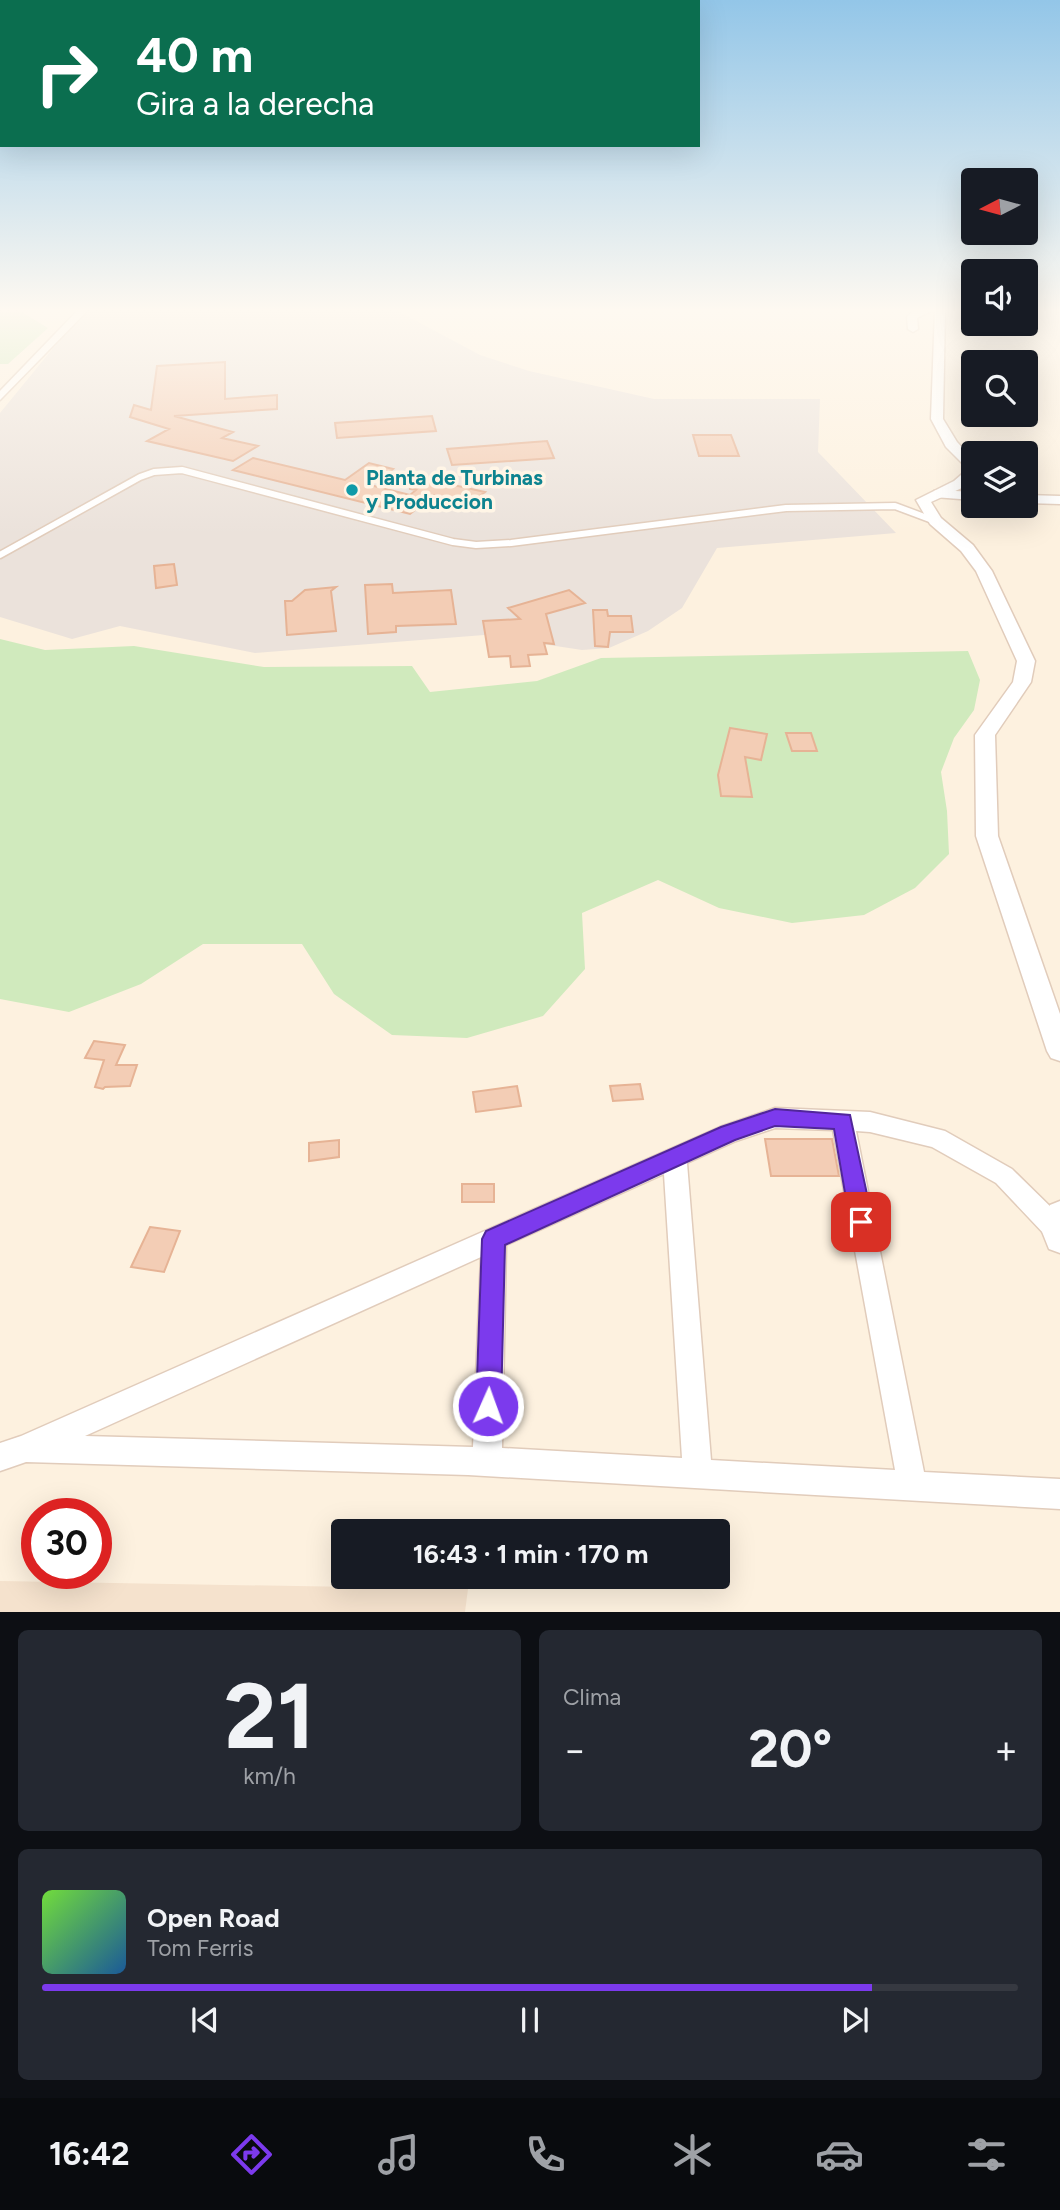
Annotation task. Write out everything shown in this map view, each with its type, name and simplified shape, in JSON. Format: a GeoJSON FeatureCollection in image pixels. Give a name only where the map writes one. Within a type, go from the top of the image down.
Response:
{"type":"FeatureCollection","features":[{"type":"Feature","properties":{"kind":"street"},"geometry":{"type":"LineString","coordinates":[[938,384],[937,419],[951,444],[961,454]]}},
{"type":"Feature","properties":{"kind":"street"},"geometry":{"type":"LineString","coordinates":[[938,494],[961,480]]}},
{"type":"Feature","properties":{"kind":"street"},"geometry":{"type":"LineString","coordinates":[[961,495],[938,494],[923,500],[934,521],[967,548],[984,571],[1026,661],[1022,682],[985,735],[987,836],[1060,1051]]}},
{"type":"Feature","properties":{"kind":"street"},"geometry":{"type":"LineString","coordinates":[[1038,499],[1060,500]]}},
{"type":"Feature","properties":{"kind":"street"},"geometry":{"type":"LineString","coordinates":[[12,1453],[728,1134],[775,1118],[870,1122],[937,1138],[1004,1176],[1059,1228]]}},
{"type":"Feature","properties":{"kind":"street"},"geometry":{"type":"LineString","coordinates":[[842,1121],[912,1486]]}},
{"type":"Feature","properties":{"kind":"street"},"geometry":{"type":"LineString","coordinates":[[675,1158],[698,1474]]}},
{"type":"Feature","properties":{"kind":"street"},"geometry":{"type":"LineString","coordinates":[[487,1462],[494,1239]]}},
{"type":"Feature","properties":{"kind":"street"},"geometry":{"type":"LineString","coordinates":[[12,1453],[487,1462],[1060,1494]]}},
{"type":"Feature","properties":{"kind":"lane"},"geometry":{"type":"LineString","coordinates":[[0,555],[139,477],[154,472],[182,470],[453,542],[477,545],[524,542],[786,508],[895,506],[934,521]]}},
{"type":"Feature","properties":{"kind":"shaded area"},"geometry":{"type":"Polygon","coordinates":[[[24,384],[588,384],[654,399],[820,399],[818,452],[896,533],[717,548],[682,608],[648,631],[609,648],[582,650],[484,635],[255,653],[120,626],[72,639],[0,617],[0,413],[24,384]]]}},
{"type":"Feature","properties":{"kind":"shaded area"},"geometry":{"type":"Polygon","coordinates":[[[0,1581],[21,1581],[21,1589],[112,1589],[112,1583],[331,1587],[331,1589],[468,1589],[465,1612],[0,1612],[0,1581]]]}},
{"type":"Feature","properties":{"kind":"green space"},"geometry":{"type":"Polygon","coordinates":[[[0,639],[45,650],[134,646],[264,667],[412,666],[430,692],[537,681],[601,658],[968,651],[980,680],[974,710],[954,738],[941,772],[947,811],[949,854],[915,888],[864,915],[792,923],[719,908],[658,880],[582,913],[585,969],[543,1016],[467,1038],[392,1035],[334,994],[302,944],[203,944],[141,984],[69,1012],[0,999],[0,639]]]}},
{"type":"Feature","properties":{"kind":"building"},"geometry":{"type":"Polygon","coordinates":[[[155,384],[225,384],[225,399],[277,395],[277,409],[174,416],[233,432],[222,438],[258,446],[233,461],[147,441],[169,429],[130,417],[134,405],[151,410],[155,384]]]}},
{"type":"Feature","properties":{"kind":"building"},"geometry":{"type":"Polygon","coordinates":[[[432,416],[436,431],[337,438],[335,423],[432,416]]]}},
{"type":"Feature","properties":{"kind":"building"},"geometry":{"type":"Polygon","coordinates":[[[693,435],[731,435],[739,456],[699,456],[693,435]]]}},
{"type":"Feature","properties":{"kind":"building"},"geometry":{"type":"Polygon","coordinates":[[[547,441],[554,458],[452,465],[447,449],[547,441]]]}},
{"type":"Feature","properties":{"kind":"building","name":"Planta de Turbinas y Produccion"},"geometry":{"type":"Polygon","coordinates":[[[253,458],[345,480],[369,463],[393,469],[370,485],[410,495],[416,490],[410,489],[413,476],[485,492],[465,507],[464,504],[434,495],[410,514],[233,470],[253,458]]]}},
{"type":"Feature","properties":{"kind":"building"},"geometry":{"type":"Polygon","coordinates":[[[174,564],[177,585],[156,588],[154,566],[174,564]]]}},
{"type":"Feature","properties":{"kind":"building"},"geometry":{"type":"Polygon","coordinates":[[[392,584],[393,593],[451,590],[456,624],[396,626],[396,632],[368,634],[365,585],[392,584]]]}},
{"type":"Feature","properties":{"kind":"building"},"geometry":{"type":"Polygon","coordinates":[[[336,587],[331,591],[336,631],[287,635],[285,601],[292,601],[305,590],[336,587]]]}},
{"type":"Feature","properties":{"kind":"building"},"geometry":{"type":"Polygon","coordinates":[[[569,590],[585,603],[546,614],[554,644],[544,643],[547,654],[528,655],[530,666],[511,667],[510,656],[489,657],[483,621],[520,619],[508,608],[569,590]]]}},
{"type":"Feature","properties":{"kind":"building"},"geometry":{"type":"Polygon","coordinates":[[[593,610],[607,610],[608,616],[631,616],[633,632],[610,632],[608,647],[595,646],[593,610]]]}},
{"type":"Feature","properties":{"kind":"building"},"geometry":{"type":"Polygon","coordinates":[[[730,728],[767,734],[761,760],[745,757],[752,797],[721,796],[718,775],[730,728]]]}},
{"type":"Feature","properties":{"kind":"building"},"geometry":{"type":"Polygon","coordinates":[[[786,733],[811,733],[817,751],[792,751],[786,733]]]}},
{"type":"Feature","properties":{"kind":"building"},"geometry":{"type":"Polygon","coordinates":[[[94,1041],[125,1045],[116,1065],[137,1065],[130,1086],[103,1089],[95,1087],[104,1060],[85,1058],[94,1041]]]}},
{"type":"Feature","properties":{"kind":"building"},"geometry":{"type":"Polygon","coordinates":[[[640,1084],[643,1099],[613,1101],[610,1086],[640,1084]]]}},
{"type":"Feature","properties":{"kind":"building"},"geometry":{"type":"Polygon","coordinates":[[[517,1086],[521,1106],[476,1112],[473,1092],[517,1086]]]}},
{"type":"Feature","properties":{"kind":"building"},"geometry":{"type":"Polygon","coordinates":[[[765,1139],[832,1139],[839,1176],[771,1176],[765,1139]]]}},
{"type":"Feature","properties":{"kind":"building"},"geometry":{"type":"Polygon","coordinates":[[[339,1140],[339,1157],[309,1161],[309,1143],[339,1140]]]}},
{"type":"Feature","properties":{"kind":"building"},"geometry":{"type":"Polygon","coordinates":[[[462,1184],[494,1184],[494,1202],[462,1202],[462,1184]]]}},
{"type":"Feature","properties":{"kind":"building"},"geometry":{"type":"Polygon","coordinates":[[[150,1227],[180,1231],[164,1272],[131,1267],[150,1227]]]}},
{"type":"Feature","properties":{"kind":"place","name":"Planta de Turbinas y Produccion"},"geometry":{"type":"Point","coordinates":[352,490]}},
{"type":"Feature","properties":{"kind":"route"},"geometry":{"type":"LineString","coordinates":[[488,1406],[494,1239],[728,1134],[775,1118],[842,1121],[861,1222]]}}]}
